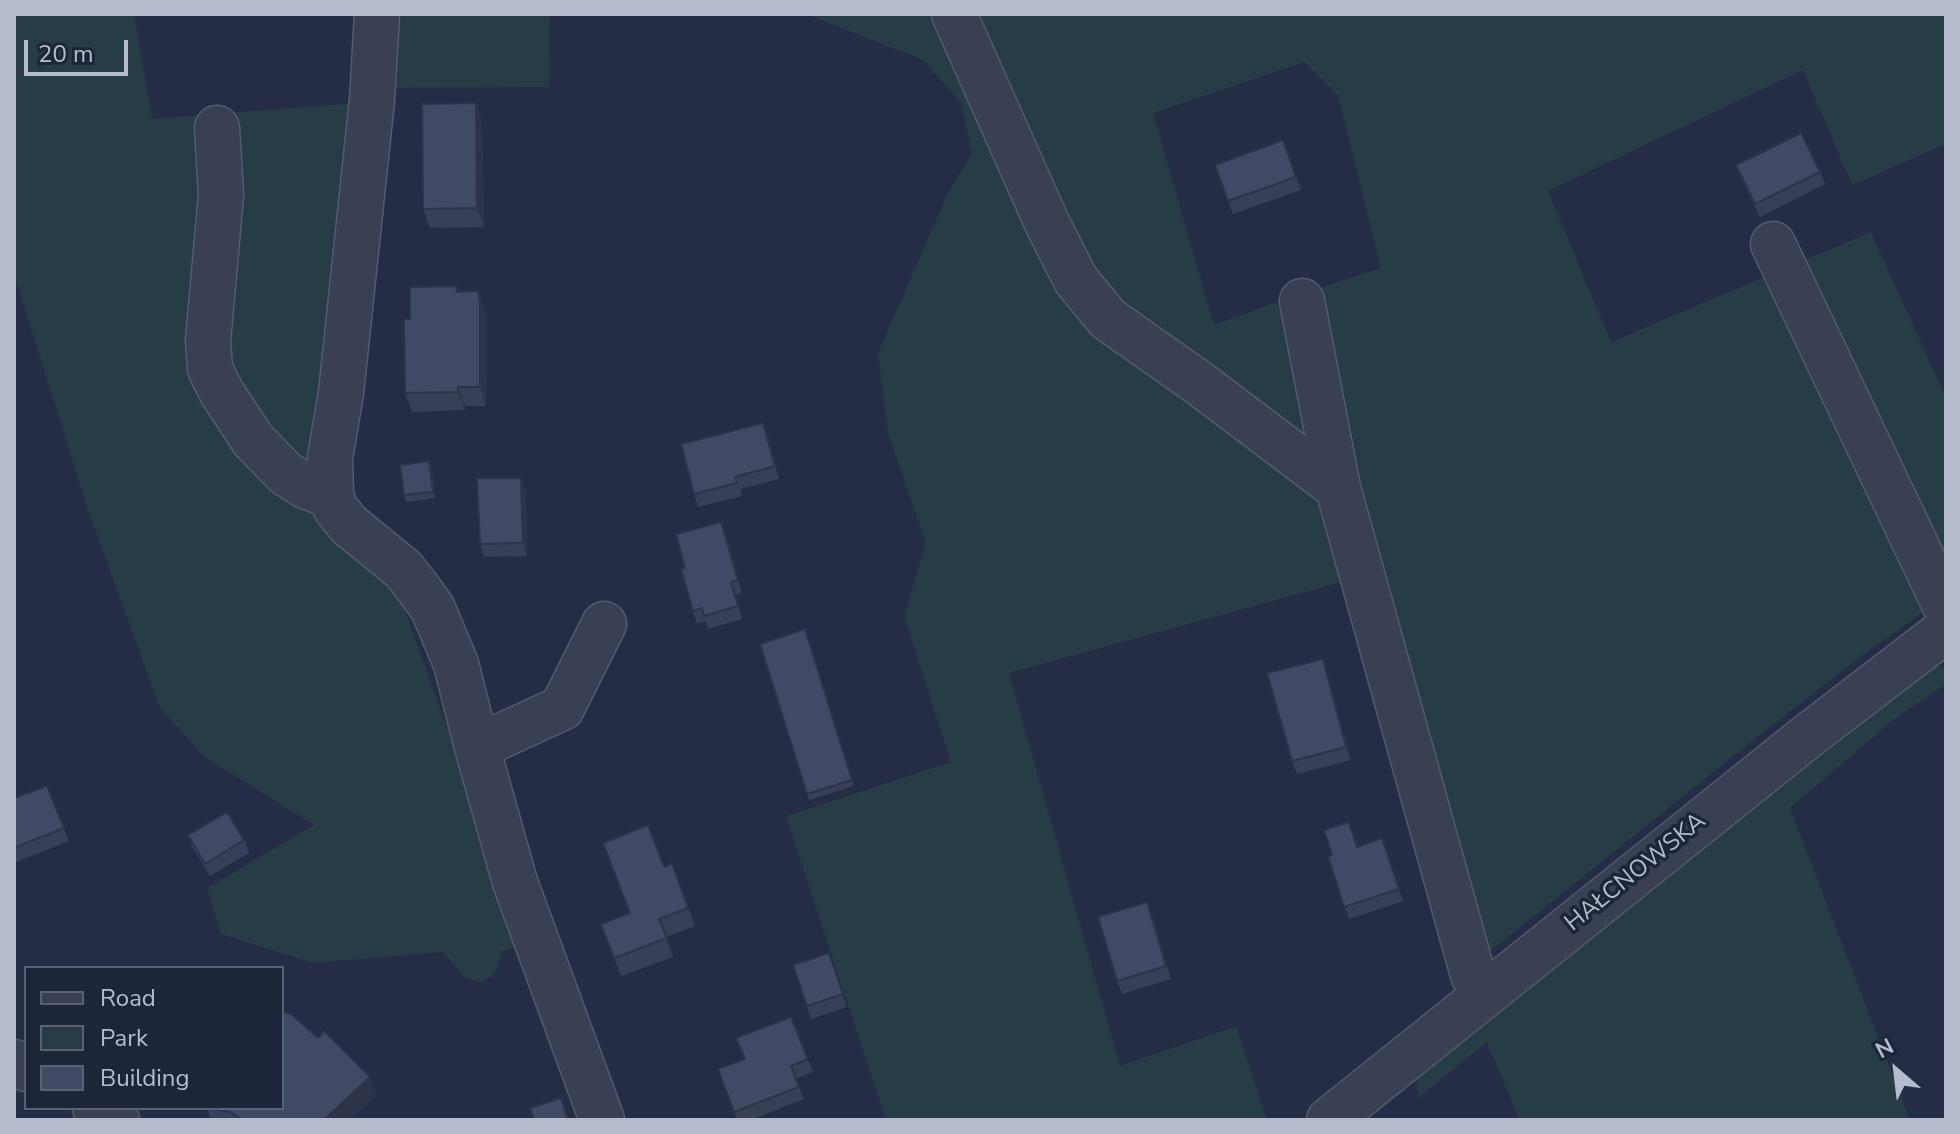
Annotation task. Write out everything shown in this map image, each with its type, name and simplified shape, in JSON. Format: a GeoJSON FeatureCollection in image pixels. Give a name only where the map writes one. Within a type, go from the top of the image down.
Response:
{"type":"FeatureCollection","features":[{"type":"Feature","properties":{"kind":"street"},"geometry":{"type":"LineString","coordinates":[[377,14],[369,131],[341,393],[330,458],[331,496],[336,509],[349,525],[403,569],[433,609],[456,664],[515,882],[602,1120]]}},
{"type":"Feature","properties":{"kind":"street"},"geometry":{"type":"LineString","coordinates":[[954,14],[1047,223],[1076,280],[1108,319],[1338,488]]}},
{"type":"Feature","properties":{"kind":"street"},"geometry":{"type":"LineString","coordinates":[[217,128],[221,195],[208,341],[210,369],[253,440],[285,473],[305,486],[331,496]]}},
{"type":"Feature","properties":{"kind":"street"},"geometry":{"type":"LineString","coordinates":[[1773,244],[1946,608]]}},
{"type":"Feature","properties":{"kind":"street"},"geometry":{"type":"LineString","coordinates":[[1302,301],[1338,488],[1473,975],[1485,994]]}},
{"type":"Feature","properties":{"kind":"street"},"geometry":{"type":"LineString","coordinates":[[477,747],[562,708],[604,624]]}},
{"type":"Feature","properties":{"kind":"street","name":"HAŁCNOWSKA"},"geometry":{"type":"LineString","coordinates":[[1329,1120],[1809,735],[1946,630]]}},
{"type":"Feature","properties":{"kind":"street"},"geometry":{"type":"LineString","coordinates":[[99,1110],[117,1120]]}},
{"type":"Feature","properties":{"kind":"green space"},"geometry":{"type":"Polygon","coordinates":[[[14,14],[134,14],[152,119],[357,103],[320,459],[392,574],[525,944],[502,951],[496,971],[483,983],[465,977],[443,952],[313,963],[221,934],[207,888],[314,825],[205,757],[160,708],[88,510],[14,274],[14,14]]]}},
{"type":"Feature","properties":{"kind":"green space"},"geometry":{"type":"Polygon","coordinates":[[[387,14],[550,14],[549,87],[384,88],[387,14]]]}},
{"type":"Feature","properties":{"kind":"green space"},"geometry":{"type":"Polygon","coordinates":[[[806,14],[942,14],[1040,234],[1330,504],[1346,581],[1009,673],[1120,1066],[1236,1026],[1267,1120],[886,1120],[786,816],[951,762],[904,616],[926,543],[888,433],[878,353],[948,193],[972,153],[961,103],[923,60],[806,14]]]}},
{"type":"Feature","properties":{"kind":"green space"},"geometry":{"type":"Polygon","coordinates":[[[966,14],[1946,14],[1946,144],[1852,185],[1803,70],[1548,191],[1611,342],[1871,232],[1946,398],[1946,596],[1762,733],[1483,957],[1306,292],[1381,268],[1338,95],[1304,62],[1153,113],[1214,325],[1293,296],[1324,453],[1123,313],[1090,276],[966,14]]]}},
{"type":"Feature","properties":{"kind":"green space"},"geometry":{"type":"Polygon","coordinates":[[[1935,664],[1946,669],[1946,684],[1892,721],[1790,808],[1910,1120],[1519,1120],[1487,1042],[1418,1098],[1416,1075],[1594,928],[1935,664]]]}},
{"type":"Feature","properties":{"kind":"building"},"geometry":{"type":"Polygon","coordinates":[[[476,103],[477,208],[423,209],[422,104],[476,103]]]}},
{"type":"Feature","properties":{"kind":"building"},"geometry":{"type":"Polygon","coordinates":[[[1801,133],[1820,172],[1755,204],[1736,165],[1801,133]]]}},
{"type":"Feature","properties":{"kind":"building"},"geometry":{"type":"Polygon","coordinates":[[[1283,140],[1296,177],[1228,201],[1215,165],[1283,140]]]}},
{"type":"Feature","properties":{"kind":"building"},"geometry":{"type":"Polygon","coordinates":[[[456,286],[457,292],[478,291],[480,387],[458,387],[458,392],[405,393],[404,319],[410,319],[410,287],[456,286]]]}},
{"type":"Feature","properties":{"kind":"building"},"geometry":{"type":"Polygon","coordinates":[[[763,423],[775,466],[735,477],[737,483],[694,494],[681,444],[763,423]]]}},
{"type":"Feature","properties":{"kind":"building"},"geometry":{"type":"Polygon","coordinates":[[[429,461],[433,492],[404,495],[400,465],[429,461]]]}},
{"type":"Feature","properties":{"kind":"building"},"geometry":{"type":"Polygon","coordinates":[[[477,478],[521,478],[523,543],[480,544],[477,478]]]}},
{"type":"Feature","properties":{"kind":"building"},"geometry":{"type":"Polygon","coordinates":[[[721,522],[738,580],[731,582],[738,606],[704,616],[702,608],[693,611],[681,569],[685,568],[676,534],[721,522]]]}},
{"type":"Feature","properties":{"kind":"building"},"geometry":{"type":"Polygon","coordinates":[[[805,629],[852,780],[807,794],[760,644],[805,629]]]}},
{"type":"Feature","properties":{"kind":"building"},"geometry":{"type":"Polygon","coordinates":[[[1323,659],[1346,747],[1292,761],[1267,673],[1323,659]]]}},
{"type":"Feature","properties":{"kind":"building"},"geometry":{"type":"Polygon","coordinates":[[[47,786],[64,828],[14,848],[14,798],[47,786]]]}},
{"type":"Feature","properties":{"kind":"building"},"geometry":{"type":"Polygon","coordinates":[[[227,812],[244,840],[205,864],[188,835],[227,812]]]}},
{"type":"Feature","properties":{"kind":"building"},"geometry":{"type":"Polygon","coordinates":[[[1349,822],[1357,847],[1382,838],[1399,889],[1344,907],[1328,856],[1332,855],[1324,830],[1349,822]]]}},
{"type":"Feature","properties":{"kind":"building"},"geometry":{"type":"Polygon","coordinates":[[[648,825],[664,867],[672,863],[688,908],[659,919],[667,938],[614,958],[601,924],[630,913],[603,843],[648,825]]]}},
{"type":"Feature","properties":{"kind":"building"},"geometry":{"type":"Polygon","coordinates":[[[1147,902],[1166,966],[1117,981],[1098,917],[1147,902]]]}},
{"type":"Feature","properties":{"kind":"building"},"geometry":{"type":"Polygon","coordinates":[[[829,953],[843,994],[807,1006],[793,965],[829,953]]]}},
{"type":"Feature","properties":{"kind":"building"},"geometry":{"type":"Polygon","coordinates":[[[284,1012],[291,1014],[318,1038],[324,1031],[370,1077],[324,1120],[242,1120],[230,1112],[218,1110],[284,1110],[284,1012]]]}},
{"type":"Feature","properties":{"kind":"building"},"geometry":{"type":"Polygon","coordinates":[[[791,1017],[808,1059],[791,1066],[799,1087],[734,1112],[718,1069],[745,1059],[736,1038],[791,1017]]]}},
{"type":"Feature","properties":{"kind":"building"},"geometry":{"type":"Polygon","coordinates":[[[561,1098],[568,1120],[534,1120],[530,1108],[561,1098]]]}}]}
